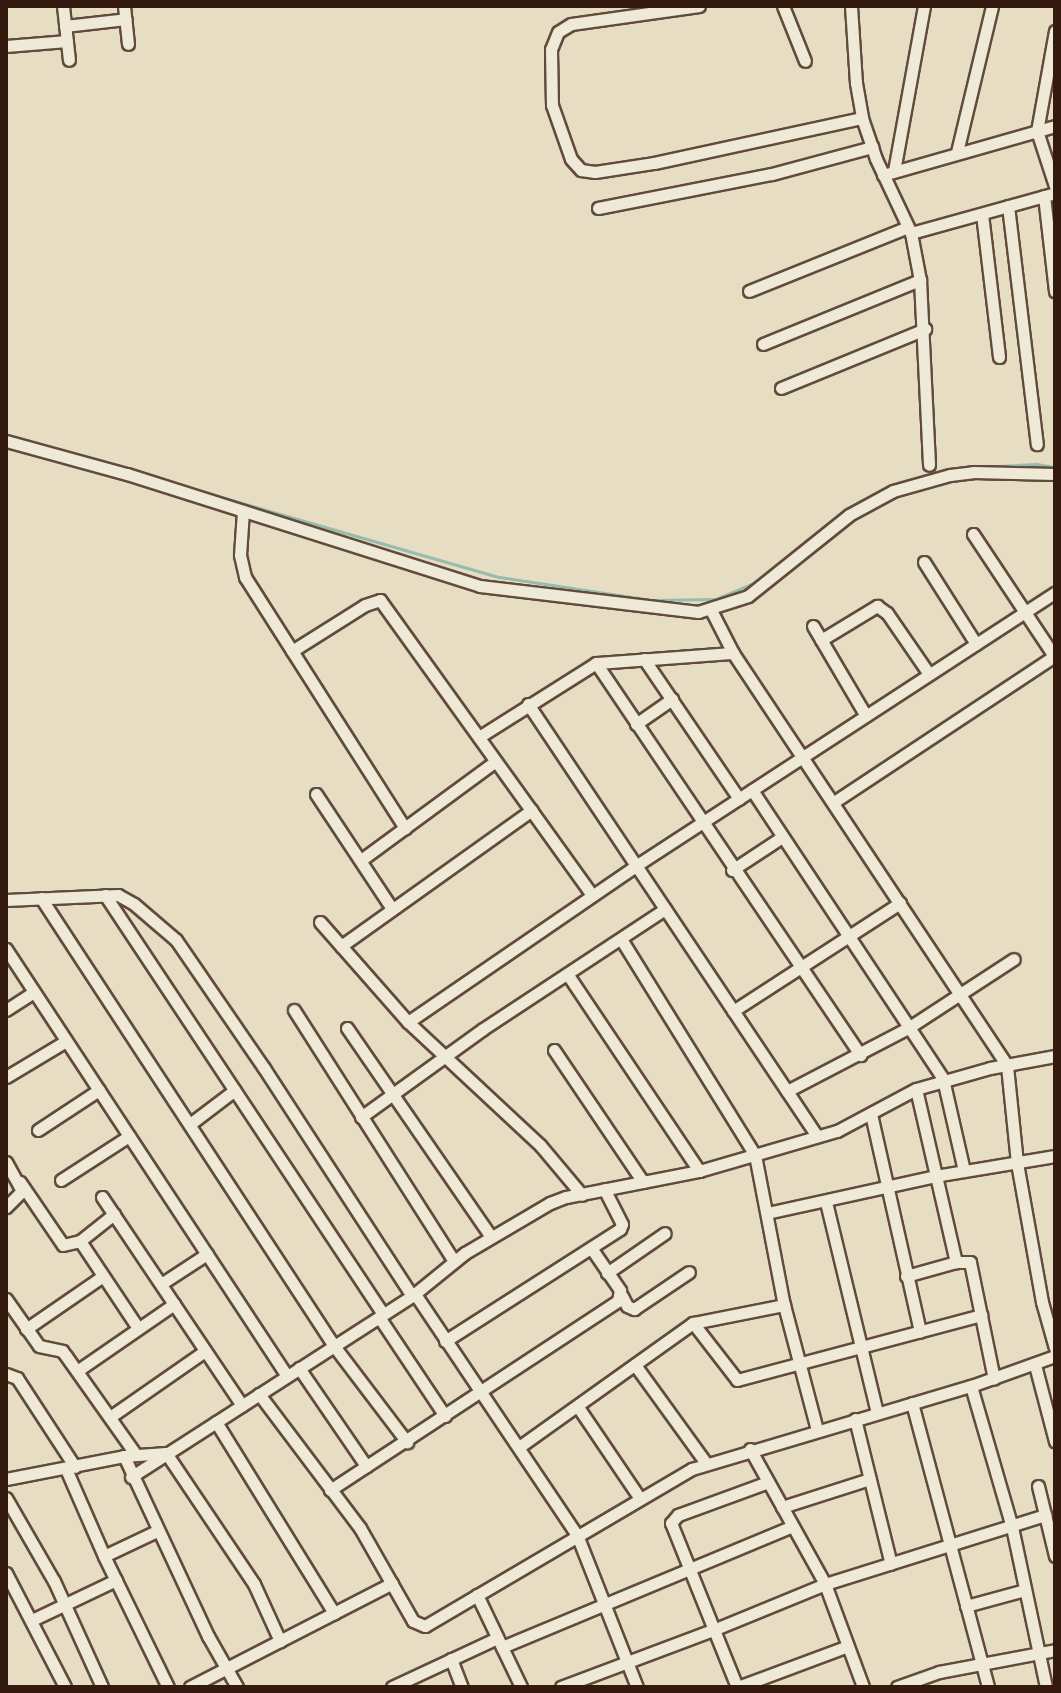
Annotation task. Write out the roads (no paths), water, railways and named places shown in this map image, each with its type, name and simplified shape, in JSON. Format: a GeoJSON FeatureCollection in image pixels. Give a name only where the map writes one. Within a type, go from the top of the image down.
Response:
{"type":"FeatureCollection","features":[{"type":"Feature","properties":{"kind":"street"},"geometry":{"type":"LineString","coordinates":[[63,6],[69,60]]}},
{"type":"Feature","properties":{"kind":"street"},"geometry":{"type":"LineString","coordinates":[[124,6],[128,44]]}},
{"type":"Feature","properties":{"kind":"street"},"geometry":{"type":"LineString","coordinates":[[699,6],[571,24],[558,32],[551,49],[552,105],[567,149],[581,170],[595,172],[654,163],[862,118]]}},
{"type":"Feature","properties":{"kind":"street"},"geometry":{"type":"LineString","coordinates":[[783,6],[805,61]]}},
{"type":"Feature","properties":{"kind":"street"},"geometry":{"type":"LineString","coordinates":[[851,6],[856,83],[862,118],[910,230],[920,280],[925,329],[929,465]]}},
{"type":"Feature","properties":{"kind":"street"},"geometry":{"type":"LineString","coordinates":[[888,173],[924,6]]}},
{"type":"Feature","properties":{"kind":"street"},"geometry":{"type":"LineString","coordinates":[[957,152],[992,6]]}},
{"type":"Feature","properties":{"kind":"street"},"geometry":{"type":"LineString","coordinates":[[65,26],[126,19]]}},
{"type":"Feature","properties":{"kind":"street"},"geometry":{"type":"LineString","coordinates":[[1055,31],[1050,77],[1037,131],[1055,186]]}},
{"type":"Feature","properties":{"kind":"street"},"geometry":{"type":"LineString","coordinates":[[6,46],[67,41]]}},
{"type":"Feature","properties":{"kind":"street"},"geometry":{"type":"LineString","coordinates":[[888,173],[1055,126]]}},
{"type":"Feature","properties":{"kind":"street"},"geometry":{"type":"LineString","coordinates":[[598,208],[772,174],[872,147]]}},
{"type":"Feature","properties":{"kind":"street"},"geometry":{"type":"LineString","coordinates":[[749,291],[910,230],[1050,195],[1055,291]]}},
{"type":"Feature","properties":{"kind":"street"},"geometry":{"type":"LineString","coordinates":[[1008,206],[1037,444]]}},
{"type":"Feature","properties":{"kind":"street"},"geometry":{"type":"LineString","coordinates":[[982,214],[999,357]]}},
{"type":"Feature","properties":{"kind":"street"},"geometry":{"type":"LineString","coordinates":[[763,344],[920,280]]}},
{"type":"Feature","properties":{"kind":"street"},"geometry":{"type":"LineString","coordinates":[[781,388],[925,329]]}},
{"type":"Feature","properties":{"kind":"street"},"geometry":{"type":"LineString","coordinates":[[6,441],[127,474],[480,586],[675,611],[711,610],[748,596],[849,515],[893,491],[973,472],[1055,474]]}},
{"type":"Feature","properties":{"kind":"street"},"geometry":{"type":"LineString","coordinates":[[243,511],[241,568],[405,828]]}},
{"type":"Feature","properties":{"kind":"street"},"geometry":{"type":"LineString","coordinates":[[834,802],[1055,656],[973,534]]}},
{"type":"Feature","properties":{"kind":"street"},"geometry":{"type":"LineString","coordinates":[[924,562],[976,644]]}},
{"type":"Feature","properties":{"kind":"street"},"geometry":{"type":"LineString","coordinates":[[408,1022],[637,865],[1055,592]]}},
{"type":"Feature","properties":{"kind":"street"},"geometry":{"type":"LineString","coordinates":[[292,651],[365,605],[380,600],[592,895]]}},
{"type":"Feature","properties":{"kind":"street"},"geometry":{"type":"LineString","coordinates":[[821,640],[877,606],[887,613],[929,674]]}},
{"type":"Feature","properties":{"kind":"street"},"geometry":{"type":"LineString","coordinates":[[711,610],[733,653],[1007,1066],[1017,1163],[1042,1302],[1055,1348]]}},
{"type":"Feature","properties":{"kind":"street"},"geometry":{"type":"LineString","coordinates":[[813,626],[866,716]]}},
{"type":"Feature","properties":{"kind":"street"},"geometry":{"type":"LineString","coordinates":[[479,737],[596,663],[733,653]]}},
{"type":"Feature","properties":{"kind":"street"},"geometry":{"type":"LineString","coordinates":[[644,659],[739,799]]}},
{"type":"Feature","properties":{"kind":"street"},"geometry":{"type":"LineString","coordinates":[[596,663],[732,870],[860,1055]]}},
{"type":"Feature","properties":{"kind":"street"},"geometry":{"type":"LineString","coordinates":[[636,724],[672,699]]}},
{"type":"Feature","properties":{"kind":"street"},"geometry":{"type":"LineString","coordinates":[[528,704],[817,1136]]}},
{"type":"Feature","properties":{"kind":"street"},"geometry":{"type":"LineString","coordinates":[[361,860],[496,761]]}},
{"type":"Feature","properties":{"kind":"street"},"geometry":{"type":"LineString","coordinates":[[752,790],[943,1079],[964,1171]]}},
{"type":"Feature","properties":{"kind":"street"},"geometry":{"type":"LineString","coordinates":[[316,794],[392,909]]}},
{"type":"Feature","properties":{"kind":"street"},"geometry":{"type":"LineString","coordinates":[[341,946],[532,810]]}},
{"type":"Feature","properties":{"kind":"street"},"geometry":{"type":"LineString","coordinates":[[732,870],[782,837]]}},
{"type":"Feature","properties":{"kind":"street"},"geometry":{"type":"LineString","coordinates":[[105,895],[445,1416]]}},
{"type":"Feature","properties":{"kind":"street"},"geometry":{"type":"LineString","coordinates":[[6,900],[105,895],[127,899],[182,948],[479,1394],[519,1447],[577,1535],[637,1687]]}},
{"type":"Feature","properties":{"kind":"street"},"geometry":{"type":"LineString","coordinates":[[41,898],[334,1346],[407,1442]]}},
{"type":"Feature","properties":{"kind":"street"},"geometry":{"type":"LineString","coordinates":[[733,1011],[900,903]]}},
{"type":"Feature","properties":{"kind":"street"},"geometry":{"type":"LineString","coordinates":[[361,1117],[443,1057],[665,909]]}},
{"type":"Feature","properties":{"kind":"street"},"geometry":{"type":"LineString","coordinates":[[320,922],[408,1022],[540,1145],[582,1195]]}},
{"type":"Feature","properties":{"kind":"street"},"geometry":{"type":"LineString","coordinates":[[621,939],[755,1155],[784,1305],[817,1430]]}},
{"type":"Feature","properties":{"kind":"street"},"geometry":{"type":"LineString","coordinates":[[6,949],[287,1376]]}},
{"type":"Feature","properties":{"kind":"street"},"geometry":{"type":"LineString","coordinates":[[787,1091],[908,1028],[1014,959]]}},
{"type":"Feature","properties":{"kind":"street"},"geometry":{"type":"LineString","coordinates":[[568,975],[699,1171]]}},
{"type":"Feature","properties":{"kind":"street"},"geometry":{"type":"LineString","coordinates":[[6,1010],[34,992]]}},
{"type":"Feature","properties":{"kind":"street"},"geometry":{"type":"LineString","coordinates":[[294,1010],[454,1261]]}},
{"type":"Feature","properties":{"kind":"street"},"geometry":{"type":"LineString","coordinates":[[347,1028],[491,1237]]}},
{"type":"Feature","properties":{"kind":"street"},"geometry":{"type":"LineString","coordinates":[[6,1077],[66,1041]]}},
{"type":"Feature","properties":{"kind":"street"},"geometry":{"type":"LineString","coordinates":[[554,1050],[643,1182]]}},
{"type":"Feature","properties":{"kind":"street"},"geometry":{"type":"LineString","coordinates":[[131,1477],[413,1295],[454,1261],[550,1203],[699,1171],[755,1155],[837,1131],[916,1089],[943,1079],[1055,1056]]}},
{"type":"Feature","properties":{"kind":"street"},"geometry":{"type":"LineString","coordinates":[[916,1089],[956,1262]]}},
{"type":"Feature","properties":{"kind":"street"},"geometry":{"type":"LineString","coordinates":[[38,1130],[99,1090]]}},
{"type":"Feature","properties":{"kind":"street"},"geometry":{"type":"LineString","coordinates":[[190,1124],[235,1090]]}},
{"type":"Feature","properties":{"kind":"street"},"geometry":{"type":"LineString","coordinates":[[871,1114],[920,1332]]}},
{"type":"Feature","properties":{"kind":"street"},"geometry":{"type":"LineString","coordinates":[[61,1180],[129,1136]]}},
{"type":"Feature","properties":{"kind":"street"},"geometry":{"type":"LineString","coordinates":[[767,1213],[935,1176],[1055,1156]]}},
{"type":"Feature","properties":{"kind":"street"},"geometry":{"type":"LineString","coordinates":[[6,1162],[63,1245],[80,1241],[87,1232],[114,1214]]}},
{"type":"Feature","properties":{"kind":"street"},"geometry":{"type":"LineString","coordinates":[[6,1207],[22,1191],[20,1182]]}},
{"type":"Feature","properties":{"kind":"street"},"geometry":{"type":"LineString","coordinates":[[445,1341],[591,1248],[622,1224],[604,1189]]}},
{"type":"Feature","properties":{"kind":"street"},"geometry":{"type":"LineString","coordinates":[[102,1197],[242,1405]]}},
{"type":"Feature","properties":{"kind":"street"},"geometry":{"type":"LineString","coordinates":[[826,1202],[877,1413]]}},
{"type":"Feature","properties":{"kind":"street"},"geometry":{"type":"LineString","coordinates":[[607,1273],[665,1233]]}},
{"type":"Feature","properties":{"kind":"street"},"geometry":{"type":"LineString","coordinates":[[80,1241],[138,1328]]}},
{"type":"Feature","properties":{"kind":"street"},"geometry":{"type":"LineString","coordinates":[[591,1248],[634,1309],[689,1272]]}},
{"type":"Feature","properties":{"kind":"street"},"geometry":{"type":"LineString","coordinates":[[161,1284],[207,1254]]}},
{"type":"Feature","properties":{"kind":"street"},"geometry":{"type":"LineString","coordinates":[[906,1276],[956,1262],[970,1262],[994,1379]]}},
{"type":"Feature","properties":{"kind":"street"},"geometry":{"type":"LineString","coordinates":[[26,1329],[103,1276]]}},
{"type":"Feature","properties":{"kind":"street"},"geometry":{"type":"LineString","coordinates":[[330,1490],[407,1442],[622,1296]]}},
{"type":"Feature","properties":{"kind":"street"},"geometry":{"type":"LineString","coordinates":[[6,1299],[10,1315],[39,1346],[62,1351],[110,1417],[130,1455],[131,1477],[208,1636],[237,1687]]}},
{"type":"Feature","properties":{"kind":"street"},"geometry":{"type":"LineString","coordinates":[[77,1371],[174,1304]]}},
{"type":"Feature","properties":{"kind":"street"},"geometry":{"type":"LineString","coordinates":[[519,1447],[693,1323],[784,1305]]}},
{"type":"Feature","properties":{"kind":"street"},"geometry":{"type":"LineString","coordinates":[[693,1323],[737,1380],[982,1315]]}},
{"type":"Feature","properties":{"kind":"street"},"geometry":{"type":"LineString","coordinates":[[110,1417],[205,1351]]}},
{"type":"Feature","properties":{"kind":"street"},"geometry":{"type":"LineString","coordinates":[[259,1394],[360,1528],[418,1626],[432,1623],[639,1497],[706,1463],[994,1379],[1055,1356]]}},
{"type":"Feature","properties":{"kind":"street"},"geometry":{"type":"LineString","coordinates":[[635,1365],[706,1463]]}},
{"type":"Feature","properties":{"kind":"street"},"geometry":{"type":"LineString","coordinates":[[1035,1365],[1055,1441]]}},
{"type":"Feature","properties":{"kind":"street"},"geometry":{"type":"LineString","coordinates":[[299,1368],[366,1466]]}},
{"type":"Feature","properties":{"kind":"street"},"geometry":{"type":"LineString","coordinates":[[6,1374],[17,1378],[71,1468],[104,1556],[168,1687]]}},
{"type":"Feature","properties":{"kind":"street"},"geometry":{"type":"LineString","coordinates":[[971,1386],[1012,1527],[1046,1687]]}},
{"type":"Feature","properties":{"kind":"street"},"geometry":{"type":"LineString","coordinates":[[912,1403],[988,1687]]}},
{"type":"Feature","properties":{"kind":"street"},"geometry":{"type":"LineString","coordinates":[[578,1407],[639,1497]]}},
{"type":"Feature","properties":{"kind":"street"},"geometry":{"type":"LineString","coordinates":[[855,1419],[891,1564]]}},
{"type":"Feature","properties":{"kind":"street"},"geometry":{"type":"LineString","coordinates":[[216,1422],[334,1613]]}},
{"type":"Feature","properties":{"kind":"street"},"geometry":{"type":"LineString","coordinates":[[750,1449],[825,1584],[863,1687]]}},
{"type":"Feature","properties":{"kind":"street"},"geometry":{"type":"LineString","coordinates":[[8,1476],[71,1468],[130,1455],[166,1453]]}},
{"type":"Feature","properties":{"kind":"street"},"geometry":{"type":"LineString","coordinates":[[166,1453],[249,1576],[280,1641]]}},
{"type":"Feature","properties":{"kind":"street"},"geometry":{"type":"LineString","coordinates":[[782,1507],[870,1479]]}},
{"type":"Feature","properties":{"kind":"street"},"geometry":{"type":"LineString","coordinates":[[768,1482],[672,1519],[672,1529],[738,1687],[848,1646]]}},
{"type":"Feature","properties":{"kind":"street"},"geometry":{"type":"LineString","coordinates":[[1038,1486],[1055,1556]]}},
{"type":"Feature","properties":{"kind":"street"},"geometry":{"type":"LineString","coordinates":[[6,1498],[65,1604],[102,1687]]}},
{"type":"Feature","properties":{"kind":"street"},"geometry":{"type":"LineString","coordinates":[[561,1687],[825,1584],[1045,1515]]}},
{"type":"Feature","properties":{"kind":"street"},"geometry":{"type":"LineString","coordinates":[[392,1687],[451,1659],[603,1606],[792,1526]]}},
{"type":"Feature","properties":{"kind":"street"},"geometry":{"type":"LineString","coordinates":[[104,1556],[157,1531]]}},
{"type":"Feature","properties":{"kind":"street"},"geometry":{"type":"LineString","coordinates":[[6,1573],[65,1687]]}},
{"type":"Feature","properties":{"kind":"street"},"geometry":{"type":"LineString","coordinates":[[32,1620],[116,1580]]}},
{"type":"Feature","properties":{"kind":"street"},"geometry":{"type":"LineString","coordinates":[[190,1687],[392,1583]]}},
{"type":"Feature","properties":{"kind":"street"},"geometry":{"type":"LineString","coordinates":[[966,1606],[1025,1590]]}},
{"type":"Feature","properties":{"kind":"street"},"geometry":{"type":"LineString","coordinates":[[477,1595],[521,1687]]}},
{"type":"Feature","properties":{"kind":"street"},"geometry":{"type":"LineString","coordinates":[[897,1687],[932,1674],[1055,1650]]}},
{"type":"Feature","properties":{"kind":"street"},"geometry":{"type":"LineString","coordinates":[[451,1659],[462,1687]]}},
{"type":"Feature","properties":{"kind":"street"},"geometry":{"type":"LineString","coordinates":[[932,1674],[937,1687]]}},
{"type":"Feature","properties":{"kind":"waterway"},"geometry":{"type":"LineString","coordinates":[[41,445],[499,577],[651,600],[716,599],[756,582],[847,508],[893,484],[947,469],[967,468]]}},
{"type":"Feature","properties":{"kind":"waterway"},"geometry":{"type":"LineString","coordinates":[[982,467],[1036,464],[1055,467]]}}]}
